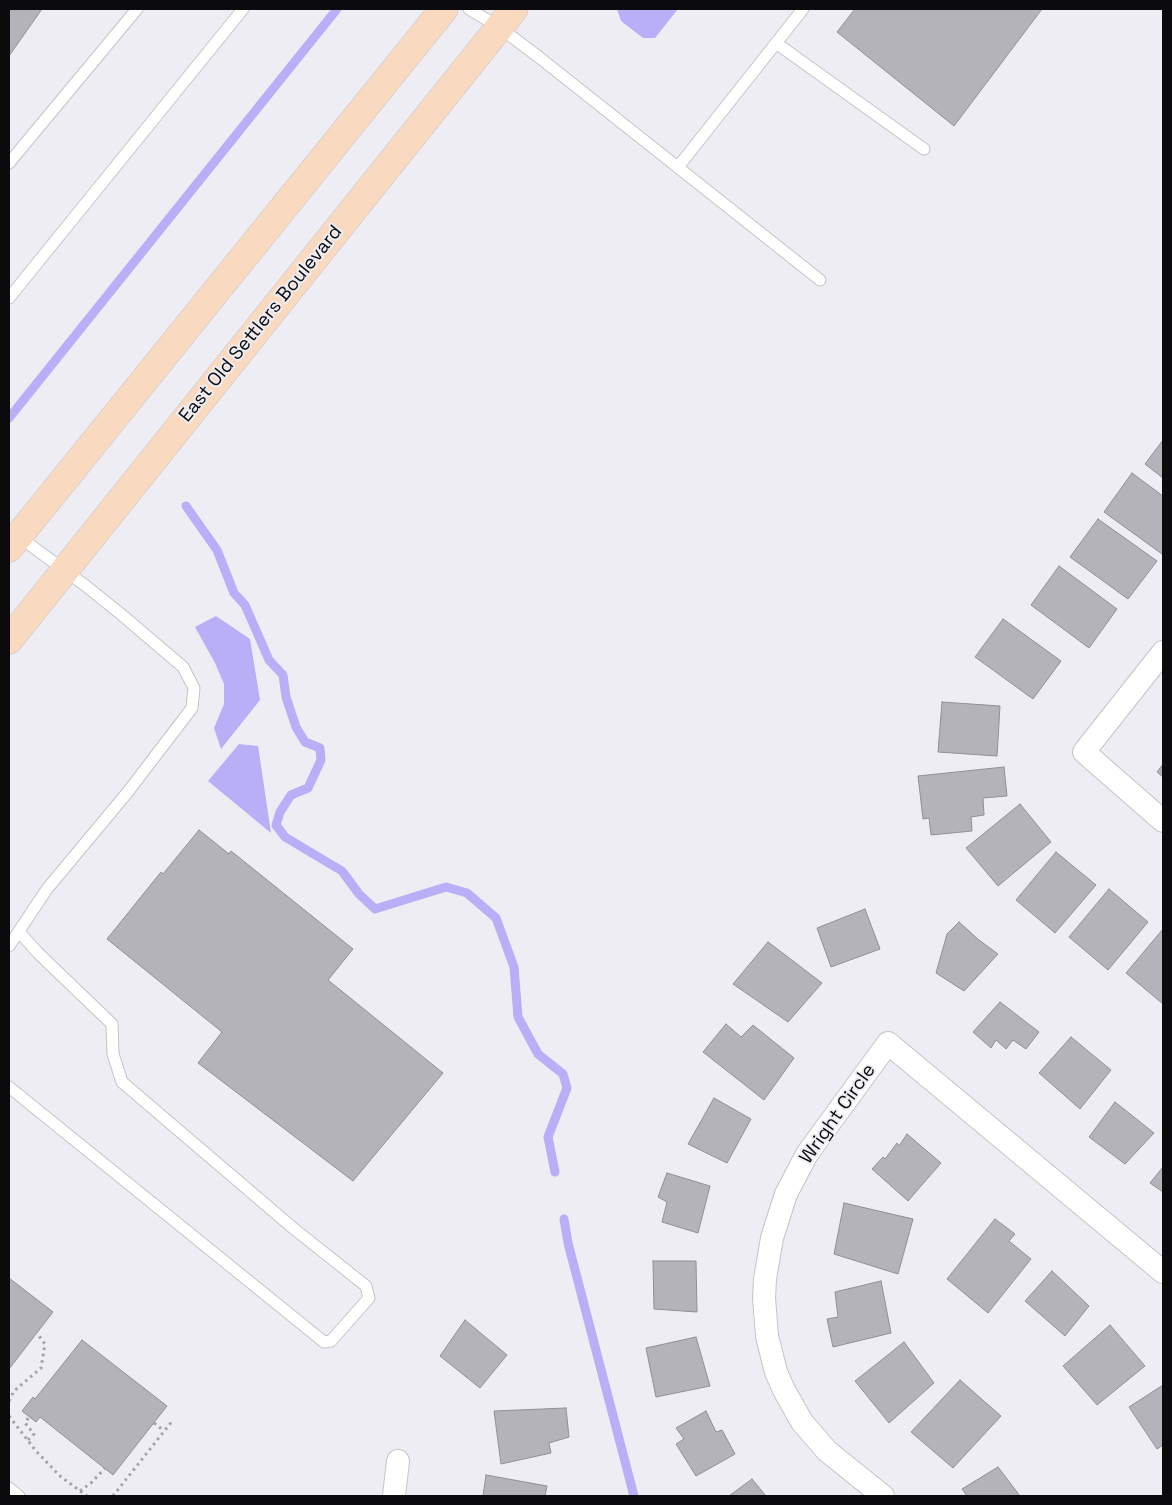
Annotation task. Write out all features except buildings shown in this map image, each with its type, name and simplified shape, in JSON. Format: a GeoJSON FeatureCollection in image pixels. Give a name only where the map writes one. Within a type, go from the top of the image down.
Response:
{"type":"FeatureCollection","features":[{"type":"Feature","properties":{"kind":"main road"},"geometry":{"type":"LineString","coordinates":[[12,538],[444,9]]}},
{"type":"Feature","properties":{"kind":"main road","name":"East Old Settlers Boulevard"},"geometry":{"type":"LineString","coordinates":[[9,640],[506,18]]}},
{"type":"Feature","properties":{"kind":"street"},"geometry":{"type":"LineString","coordinates":[[1163,652],[1084,752],[1163,821]]}},
{"type":"Feature","properties":{"kind":"street","name":"Wright Circle"},"geometry":{"type":"LineString","coordinates":[[883,1496],[827,1451],[802,1422],[776,1372],[767,1336],[764,1298],[765,1279],[772,1238],[786,1194],[807,1154],[888,1043],[1163,1272]]}},
{"type":"Feature","properties":{"kind":"street"},"geometry":{"type":"LineString","coordinates":[[394,1496],[398,1461]]}},
{"type":"Feature","properties":{"kind":"lane"},"geometry":{"type":"LineString","coordinates":[[9,163],[137,9]]}},
{"type":"Feature","properties":{"kind":"lane"},"geometry":{"type":"LineString","coordinates":[[9,298],[243,9]]}},
{"type":"Feature","properties":{"kind":"lane"},"geometry":{"type":"LineString","coordinates":[[470,9],[506,18],[540,58],[820,280]]}},
{"type":"Feature","properties":{"kind":"lane"},"geometry":{"type":"LineString","coordinates":[[678,167],[803,9]]}},
{"type":"Feature","properties":{"kind":"lane"},"geometry":{"type":"LineString","coordinates":[[776,43],[924,149]]}},
{"type":"Feature","properties":{"kind":"lane"},"geometry":{"type":"LineString","coordinates":[[9,946],[48,889],[127,793],[192,708],[194,688],[183,667],[122,615],[65,570],[12,538]]}},
{"type":"Feature","properties":{"kind":"lane"},"geometry":{"type":"LineString","coordinates":[[9,1087],[324,1342],[331,1341],[369,1298],[366,1286],[285,1221],[122,1082],[113,1054],[112,1024],[38,954],[19,932]]}},
{"type":"Feature","properties":{"kind":"lane"},"geometry":{"type":"LineString","coordinates":[[9,1488],[19,1496]]}},
{"type":"Feature","properties":{"kind":"path"},"geometry":{"type":"LineString","coordinates":[[9,1400],[14,1391],[41,1368],[45,1344],[37,1333]]}},
{"type":"Feature","properties":{"kind":"path"},"geometry":{"type":"LineString","coordinates":[[9,1416],[60,1476],[87,1496]]}},
{"type":"Feature","properties":{"kind":"path"},"geometry":{"type":"LineString","coordinates":[[28,1440],[34,1434],[25,1423],[29,1417]]}},
{"type":"Feature","properties":{"kind":"path"},"geometry":{"type":"LineString","coordinates":[[113,1496],[173,1420]]}},
{"type":"Feature","properties":{"kind":"path"},"geometry":{"type":"LineString","coordinates":[[154,1423],[164,1431]]}},
{"type":"Feature","properties":{"kind":"path"},"geometry":{"type":"LineString","coordinates":[[80,1491],[92,1482],[105,1468]]}},
{"type":"Feature","properties":{"kind":"shaded area"},"geometry":{"type":"Polygon","coordinates":[[[617,9],[678,9],[655,38],[643,38],[621,21],[617,9]]]}},
{"type":"Feature","properties":{"kind":"shaded area"},"geometry":{"type":"Polygon","coordinates":[[[216,616],[250,639],[260,700],[221,749],[214,728],[224,704],[224,684],[215,663],[195,627],[216,616]]]}},
{"type":"Feature","properties":{"kind":"shaded area"},"geometry":{"type":"Polygon","coordinates":[[[239,744],[258,746],[271,833],[208,781],[239,744]]]}},
{"type":"Feature","properties":{"kind":"waterway"},"geometry":{"type":"LineString","coordinates":[[9,418],[337,9]]}},
{"type":"Feature","properties":{"kind":"waterway"},"geometry":{"type":"LineString","coordinates":[[186,506],[217,550],[234,593],[245,605],[269,660],[283,675],[286,697],[296,727],[305,742],[320,748],[321,760],[308,788],[291,795],[280,812],[276,825],[285,837],[342,871],[359,894],[375,909],[446,887],[467,893],[496,918],[514,967],[518,1017],[538,1054],[563,1074],[567,1088],[548,1137],[555,1172]]}},
{"type":"Feature","properties":{"kind":"waterway"},"geometry":{"type":"LineString","coordinates":[[564,1219],[568,1243],[634,1496]]}}]}
